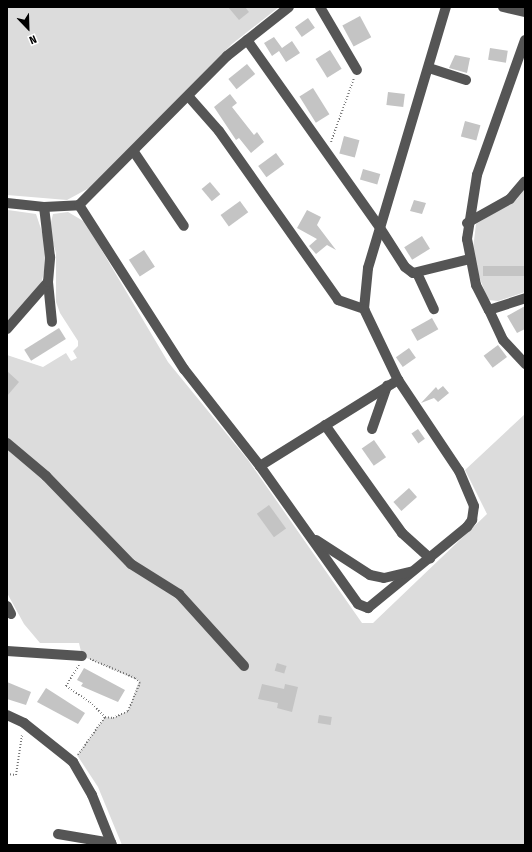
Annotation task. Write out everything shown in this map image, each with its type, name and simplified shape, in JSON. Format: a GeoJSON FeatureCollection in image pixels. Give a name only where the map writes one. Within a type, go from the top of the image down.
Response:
{"type":"FeatureCollection","features":[{"type":"Feature","properties":{"kind":"street"},"geometry":{"type":"LineString","coordinates":[[7,203],[44,207],[79,205],[247,40],[289,7]]}},
{"type":"Feature","properties":{"kind":"street"},"geometry":{"type":"LineString","coordinates":[[320,7],[357,70]]}},
{"type":"Feature","properties":{"kind":"street"},"geometry":{"type":"LineString","coordinates":[[79,205],[184,369],[260,466],[355,601],[364,608],[376,604],[467,527],[474,513],[474,506],[459,471],[398,380],[364,309],[368,268],[446,7]]}},
{"type":"Feature","properties":{"kind":"street"},"geometry":{"type":"LineString","coordinates":[[503,7],[525,12]]}},
{"type":"Feature","properties":{"kind":"street"},"geometry":{"type":"LineString","coordinates":[[247,40],[380,228],[405,267],[417,273],[434,309]]}},
{"type":"Feature","properties":{"kind":"street"},"geometry":{"type":"LineString","coordinates":[[525,40],[476,175],[467,223],[470,259],[476,285],[503,340],[525,364]]}},
{"type":"Feature","properties":{"kind":"street"},"geometry":{"type":"LineString","coordinates":[[429,68],[466,80]]}},
{"type":"Feature","properties":{"kind":"street"},"geometry":{"type":"LineString","coordinates":[[189,97],[219,131],[259,186],[331,294],[347,305],[364,309]]}},
{"type":"Feature","properties":{"kind":"street"},"geometry":{"type":"LineString","coordinates":[[134,152],[184,226]]}},
{"type":"Feature","properties":{"kind":"street"},"geometry":{"type":"LineString","coordinates":[[467,223],[510,199],[525,181]]}},
{"type":"Feature","properties":{"kind":"street"},"geometry":{"type":"LineString","coordinates":[[44,207],[50,257],[48,282],[52,322]]}},
{"type":"Feature","properties":{"kind":"street"},"geometry":{"type":"LineString","coordinates":[[417,273],[470,259]]}},
{"type":"Feature","properties":{"kind":"street"},"geometry":{"type":"LineString","coordinates":[[7,329],[48,282]]}},
{"type":"Feature","properties":{"kind":"street"},"geometry":{"type":"LineString","coordinates":[[489,310],[525,298]]}},
{"type":"Feature","properties":{"kind":"street"},"geometry":{"type":"LineString","coordinates":[[260,466],[398,380]]}},
{"type":"Feature","properties":{"kind":"street"},"geometry":{"type":"LineString","coordinates":[[372,429],[387,386]]}},
{"type":"Feature","properties":{"kind":"street"},"geometry":{"type":"LineString","coordinates":[[325,425],[402,533],[430,558]]}},
{"type":"Feature","properties":{"kind":"street"},"geometry":{"type":"LineString","coordinates":[[7,443],[46,476],[131,564],[179,594],[244,666]]}},
{"type":"Feature","properties":{"kind":"street"},"geometry":{"type":"LineString","coordinates":[[310,536],[370,575],[390,578],[414,571]]}},
{"type":"Feature","properties":{"kind":"street"},"geometry":{"type":"LineString","coordinates":[[7,650],[82,656]]}},
{"type":"Feature","properties":{"kind":"street"},"geometry":{"type":"LineString","coordinates":[[7,715],[34,730],[73,762],[92,795],[111,844]]}},
{"type":"Feature","properties":{"kind":"street"},"geometry":{"type":"LineString","coordinates":[[58,834],[111,844]]}},
{"type":"Feature","properties":{"kind":"path"},"geometry":{"type":"LineString","coordinates":[[327,154],[357,70]]}},
{"type":"Feature","properties":{"kind":"path"},"geometry":{"type":"LineString","coordinates":[[82,656],[139,681],[128,711],[113,718],[105,717],[90,702],[66,686],[82,656]]}},
{"type":"Feature","properties":{"kind":"path"},"geometry":{"type":"LineString","coordinates":[[77,756],[105,717]]}},
{"type":"Feature","properties":{"kind":"path"},"geometry":{"type":"LineString","coordinates":[[7,774],[16,775],[23,731]]}},
{"type":"Feature","properties":{"kind":"shaded area"},"geometry":{"type":"Polygon","coordinates":[[[7,7],[279,7],[232,44],[91,187],[67,200],[7,195],[7,7]]]}},
{"type":"Feature","properties":{"kind":"shaded area"},"geometry":{"type":"Polygon","coordinates":[[[525,189],[525,292],[498,301],[488,300],[477,271],[473,249],[476,224],[517,199],[525,189]]]}},
{"type":"Feature","properties":{"kind":"shaded area"},"geometry":{"type":"Polygon","coordinates":[[[8,210],[36,214],[45,241],[46,263],[40,289],[7,324],[8,210]]]}},
{"type":"Feature","properties":{"kind":"shaded area"},"geometry":{"type":"Polygon","coordinates":[[[68,212],[85,222],[168,362],[248,460],[362,623],[373,623],[487,514],[465,470],[525,414],[525,845],[122,845],[98,787],[77,755],[105,717],[113,718],[128,711],[139,681],[82,656],[79,643],[40,643],[24,624],[7,593],[7,355],[43,367],[66,353],[71,361],[77,358],[73,351],[78,346],[78,341],[60,313],[56,302],[56,253],[49,230],[53,214],[68,212]]]}},
{"type":"Feature","properties":{"kind":"building"},"geometry":{"type":"Polygon","coordinates":[[[228,7],[245,7],[249,12],[239,20],[228,7]]]}},
{"type":"Feature","properties":{"kind":"building"},"geometry":{"type":"Polygon","coordinates":[[[360,16],[371,37],[354,47],[342,25],[360,16]]]}},
{"type":"Feature","properties":{"kind":"building"},"geometry":{"type":"Polygon","coordinates":[[[308,18],[315,28],[302,37],[295,27],[308,18]]]}},
{"type":"Feature","properties":{"kind":"building"},"geometry":{"type":"Polygon","coordinates":[[[274,37],[282,48],[292,41],[300,53],[286,62],[279,51],[272,56],[264,43],[274,37]]]}},
{"type":"Feature","properties":{"kind":"building"},"geometry":{"type":"Polygon","coordinates":[[[490,48],[508,51],[506,63],[488,60],[490,48]]]}},
{"type":"Feature","properties":{"kind":"building"},"geometry":{"type":"Polygon","coordinates":[[[330,50],[342,69],[327,78],[316,59],[330,50]]]}},
{"type":"Feature","properties":{"kind":"building"},"geometry":{"type":"Polygon","coordinates":[[[455,55],[470,58],[467,73],[449,68],[455,55]]]}},
{"type":"Feature","properties":{"kind":"building"},"geometry":{"type":"Polygon","coordinates":[[[247,64],[255,74],[237,89],[228,79],[247,64]]]}},
{"type":"Feature","properties":{"kind":"building"},"geometry":{"type":"Polygon","coordinates":[[[313,88],[329,114],[316,123],[299,96],[313,88]]]}},
{"type":"Feature","properties":{"kind":"building"},"geometry":{"type":"Polygon","coordinates":[[[388,92],[405,94],[403,107],[386,105],[388,92]]]}},
{"type":"Feature","properties":{"kind":"building"},"geometry":{"type":"Polygon","coordinates":[[[230,94],[237,103],[232,107],[254,135],[257,132],[264,142],[251,153],[239,138],[236,140],[214,107],[230,94]]]}},
{"type":"Feature","properties":{"kind":"building"},"geometry":{"type":"Polygon","coordinates":[[[465,121],[480,125],[476,141],[461,136],[465,121]]]}},
{"type":"Feature","properties":{"kind":"building"},"geometry":{"type":"Polygon","coordinates":[[[344,136],[359,140],[355,158],[339,153],[344,136]]]}},
{"type":"Feature","properties":{"kind":"building"},"geometry":{"type":"Polygon","coordinates":[[[276,153],[284,164],[266,177],[258,166],[276,153]]]}},
{"type":"Feature","properties":{"kind":"building"},"geometry":{"type":"Polygon","coordinates":[[[363,169],[380,174],[377,185],[360,180],[363,169]]]}},
{"type":"Feature","properties":{"kind":"building"},"geometry":{"type":"Polygon","coordinates":[[[210,182],[220,194],[212,201],[202,189],[210,182]]]}},
{"type":"Feature","properties":{"kind":"building"},"geometry":{"type":"Polygon","coordinates":[[[414,200],[426,203],[422,214],[410,211],[414,200]]]}},
{"type":"Feature","properties":{"kind":"building"},"geometry":{"type":"Polygon","coordinates":[[[240,201],[248,212],[229,226],[221,215],[240,201]]]}},
{"type":"Feature","properties":{"kind":"building"},"geometry":{"type":"Polygon","coordinates":[[[307,210],[321,217],[317,225],[336,250],[327,245],[316,254],[309,246],[317,239],[297,228],[307,210]]]}},
{"type":"Feature","properties":{"kind":"building"},"geometry":{"type":"Polygon","coordinates":[[[422,236],[430,249],[412,260],[404,247],[422,236]]]}},
{"type":"Feature","properties":{"kind":"building"},"geometry":{"type":"Polygon","coordinates":[[[144,250],[155,267],[140,277],[129,260],[144,250]]]}},
{"type":"Feature","properties":{"kind":"building"},"geometry":{"type":"Polygon","coordinates":[[[483,266],[525,266],[525,276],[483,276],[483,266]]]}},
{"type":"Feature","properties":{"kind":"building"},"geometry":{"type":"Polygon","coordinates":[[[525,306],[525,329],[517,333],[507,316],[525,306]]]}},
{"type":"Feature","properties":{"kind":"building"},"geometry":{"type":"Polygon","coordinates":[[[432,318],[438,329],[417,341],[411,330],[432,318]]]}},
{"type":"Feature","properties":{"kind":"building"},"geometry":{"type":"Polygon","coordinates":[[[59,328],[66,339],[31,361],[24,350],[59,328]]]}},
{"type":"Feature","properties":{"kind":"building"},"geometry":{"type":"Polygon","coordinates":[[[498,345],[507,357],[493,368],[484,356],[498,345]]]}},
{"type":"Feature","properties":{"kind":"building"},"geometry":{"type":"Polygon","coordinates":[[[409,348],[416,358],[403,367],[396,357],[409,348]]]}},
{"type":"Feature","properties":{"kind":"building"},"geometry":{"type":"Polygon","coordinates":[[[7,371],[19,382],[7,396],[7,371]]]}},
{"type":"Feature","properties":{"kind":"building"},"geometry":{"type":"Polygon","coordinates":[[[443,386],[449,393],[438,402],[434,398],[421,403],[436,387],[438,390],[443,386]]]}},
{"type":"Feature","properties":{"kind":"building"},"geometry":{"type":"Polygon","coordinates":[[[418,429],[425,439],[418,443],[411,434],[418,429]]]}},
{"type":"Feature","properties":{"kind":"building"},"geometry":{"type":"Polygon","coordinates":[[[374,440],[386,457],[374,466],[362,449],[374,440]]]}},
{"type":"Feature","properties":{"kind":"building"},"geometry":{"type":"Polygon","coordinates":[[[409,488],[417,497],[401,511],[393,502],[409,488]]]}},
{"type":"Feature","properties":{"kind":"building"},"geometry":{"type":"Polygon","coordinates":[[[269,505],[286,528],[274,537],[257,514],[269,505]]]}},
{"type":"Feature","properties":{"kind":"building"},"geometry":{"type":"Polygon","coordinates":[[[277,663],[287,666],[284,674],[275,671],[277,663]]]}},
{"type":"Feature","properties":{"kind":"building"},"geometry":{"type":"Polygon","coordinates":[[[84,668],[125,690],[118,702],[81,686],[83,683],[77,680],[84,668]]]}},
{"type":"Feature","properties":{"kind":"building"},"geometry":{"type":"Polygon","coordinates":[[[7,682],[31,692],[26,705],[7,699],[7,682]]]}},
{"type":"Feature","properties":{"kind":"building"},"geometry":{"type":"Polygon","coordinates":[[[262,684],[284,689],[285,684],[298,687],[292,712],[277,708],[278,703],[258,699],[262,684]]]}},
{"type":"Feature","properties":{"kind":"building"},"geometry":{"type":"Polygon","coordinates":[[[46,688],[85,713],[78,724],[37,702],[46,688]]]}},
{"type":"Feature","properties":{"kind":"building"},"geometry":{"type":"Polygon","coordinates":[[[319,715],[332,717],[331,725],[318,723],[319,715]]]}}]}
